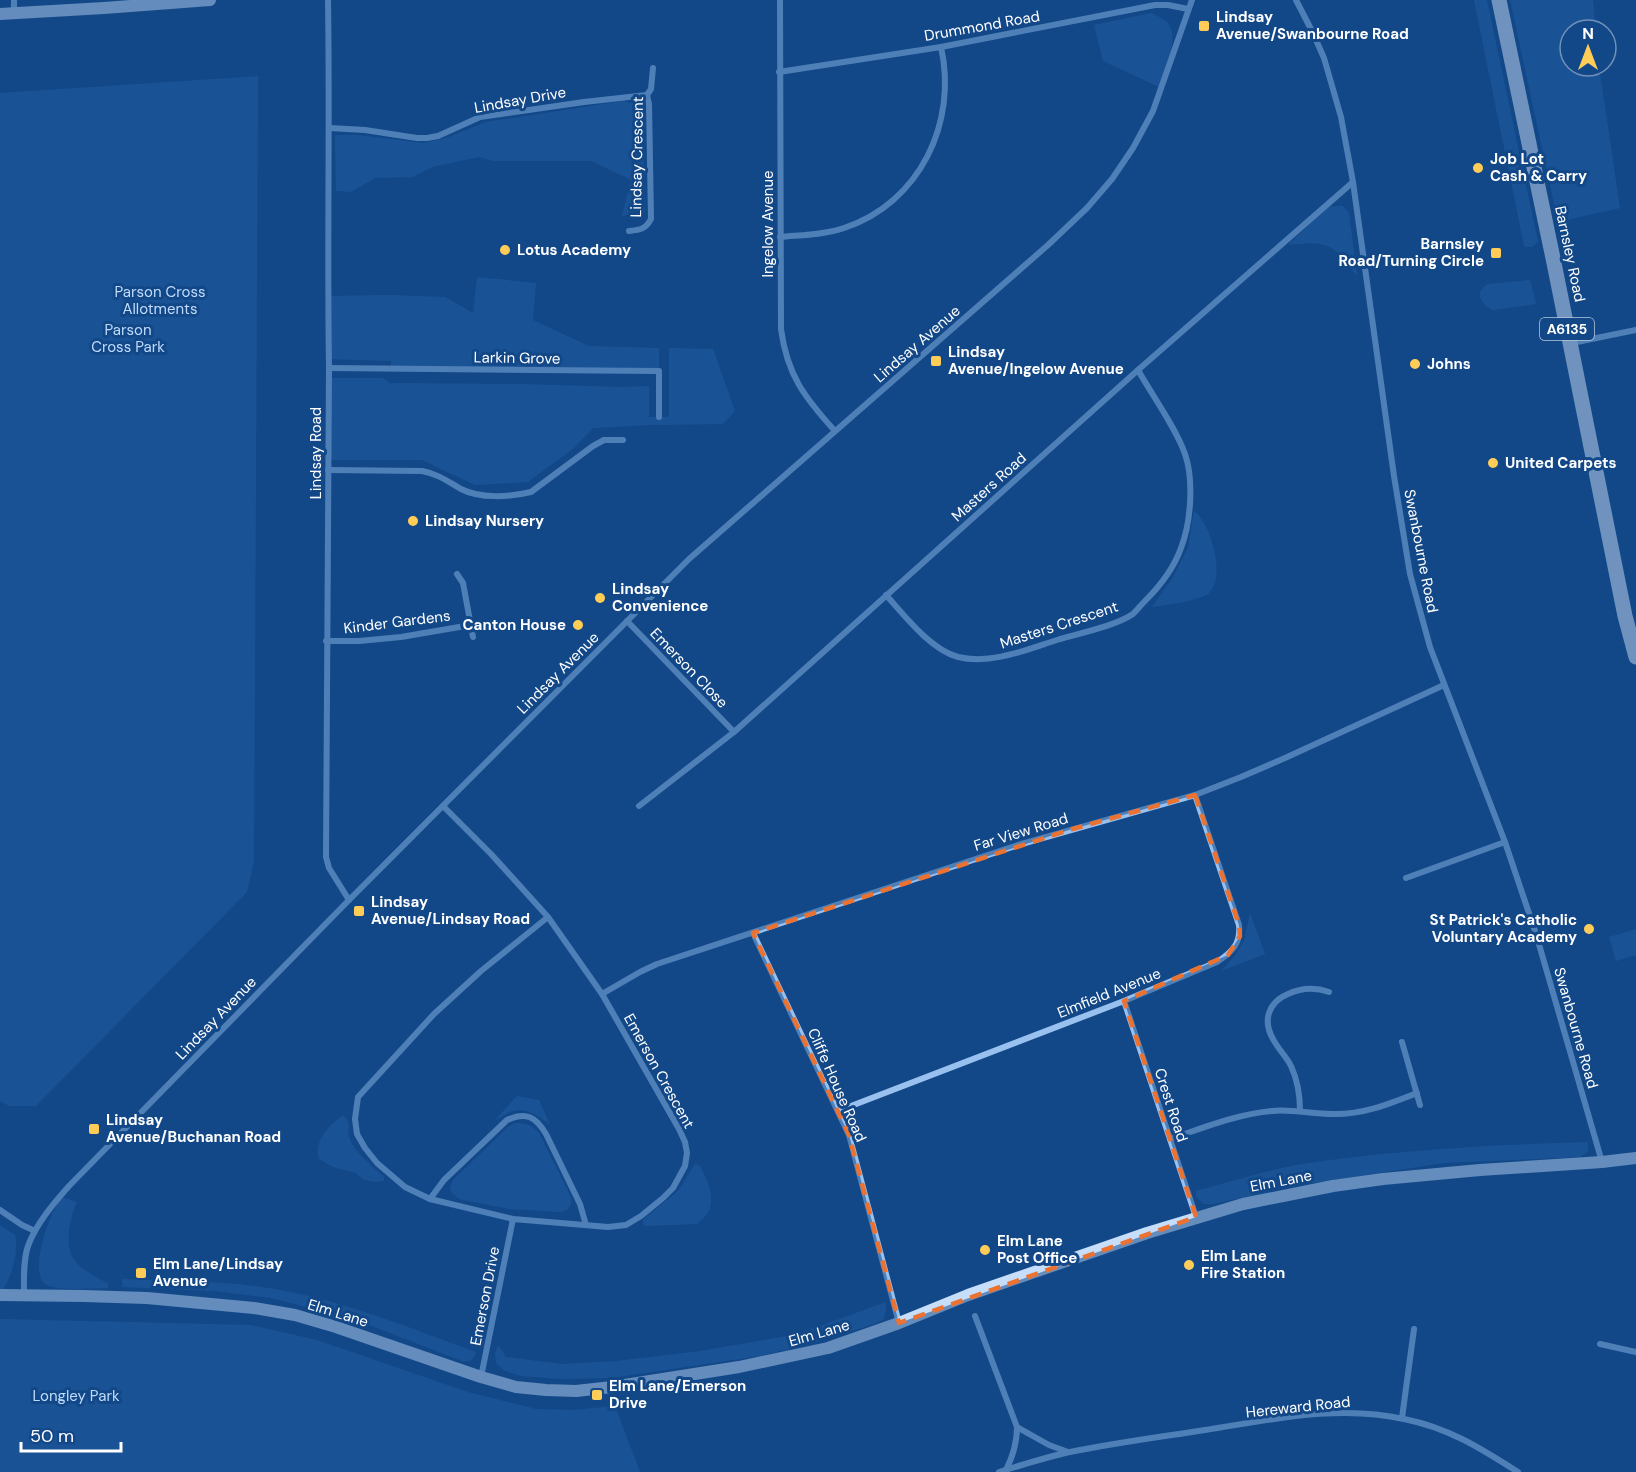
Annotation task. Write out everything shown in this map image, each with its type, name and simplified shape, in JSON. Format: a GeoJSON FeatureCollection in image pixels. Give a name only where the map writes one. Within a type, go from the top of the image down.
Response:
{"type":"FeatureCollection","features":[{"type":"Feature","properties":{"kind":"main road","name":"Barnsley Road"},"geometry":{"type":"LineString","coordinates":[[1499,0],[1625,616],[1636,657]]}},
{"type":"Feature","properties":{"kind":"street"},"geometry":{"type":"LineString","coordinates":[[14,0],[14,13]]}},
{"type":"Feature","properties":{"kind":"street"},"geometry":{"type":"LineString","coordinates":[[0,14],[104,9],[210,0]]}},
{"type":"Feature","properties":{"kind":"street","name":"Lindsay Road"},"geometry":{"type":"LineString","coordinates":[[328,0],[326,857],[329,867],[349,900]]}},
{"type":"Feature","properties":{"kind":"street","name":"Ingelow Avenue"},"geometry":{"type":"LineString","coordinates":[[780,0],[780,237],[783,346],[796,382],[808,401],[835,431]]}},
{"type":"Feature","properties":{"kind":"street","name":"Lindsay Avenue"},"geometry":{"type":"LineString","coordinates":[[24,1294],[27,1248],[35,1231],[69,1186],[349,900],[689,560],[1087,208],[1112,179],[1133,148],[1153,111],[1192,0]]}},
{"type":"Feature","properties":{"kind":"street","name":"Swanbourne Road"},"geometry":{"type":"LineString","coordinates":[[1296,0],[1324,58],[1341,117],[1353,182],[1410,574],[1430,647],[1505,842],[1536,934],[1602,1162]]}},
{"type":"Feature","properties":{"kind":"street","name":"Drummond Road"},"geometry":{"type":"LineString","coordinates":[[779,72],[941,47],[1155,5],[1188,9]]}},
{"type":"Feature","properties":{"kind":"street"},"geometry":{"type":"LineString","coordinates":[[780,237],[842,229],[879,211],[909,183],[921,168],[940,128],[945,81],[945,64],[941,47]]}},
{"type":"Feature","properties":{"kind":"street","name":"Lindsay Crescent"},"geometry":{"type":"LineString","coordinates":[[629,231],[641,230],[648,225],[651,219],[647,95],[651,89],[653,68]]}},
{"type":"Feature","properties":{"kind":"street","name":"Lindsay Drive"},"geometry":{"type":"LineString","coordinates":[[328,128],[427,138],[438,136],[480,117],[647,95]]}},
{"type":"Feature","properties":{"kind":"street","name":"Masters Road"},"geometry":{"type":"LineString","coordinates":[[639,806],[734,732],[1138,370],[1353,182]]}},
{"type":"Feature","properties":{"kind":"street"},"geometry":{"type":"LineString","coordinates":[[1570,343],[1636,330]]}},
{"type":"Feature","properties":{"kind":"street","name":"Larkin Grove"},"geometry":{"type":"LineString","coordinates":[[328,368],[659,371],[659,417]]}},
{"type":"Feature","properties":{"kind":"street","name":"Masters Crescent"},"geometry":{"type":"LineString","coordinates":[[886,595],[937,647],[956,657],[981,660],[1003,656],[1109,624],[1133,614],[1171,569],[1182,548],[1190,494],[1189,470],[1184,452],[1138,370]]}},
{"type":"Feature","properties":{"kind":"street"},"geometry":{"type":"LineString","coordinates":[[328,470],[422,471],[433,473],[478,495],[522,494],[531,492],[604,440],[623,440]]}},
{"type":"Feature","properties":{"kind":"street","name":"Kinder Gardens"},"geometry":{"type":"LineString","coordinates":[[457,574],[463,583],[473,637]]}},
{"type":"Feature","properties":{"kind":"street","name":"Emerson Close"},"geometry":{"type":"LineString","coordinates":[[627,621],[734,732]]}},
{"type":"Feature","properties":{"kind":"street","name":"Kinder Gardens"},"geometry":{"type":"LineString","coordinates":[[326,641],[400,637],[471,625]]}},
{"type":"Feature","properties":{"kind":"street","name":"Far View Road"},"geometry":{"type":"LineString","coordinates":[[602,994],[657,964],[1018,845],[1195,795],[1285,758],[1444,684]]}},
{"type":"Feature","properties":{"kind":"street","name":"Elmfield Avenue"},"geometry":{"type":"LineString","coordinates":[[838,1111],[1124,1000],[1217,962],[1228,955],[1240,936],[1239,926],[1195,795]]}},
{"type":"Feature","properties":{"kind":"street","name":"Emerson Crescent"},"geometry":{"type":"LineString","coordinates":[[443,806],[491,854],[548,917],[602,994],[685,1142],[687,1153],[685,1166],[673,1188],[626,1225],[608,1227],[513,1219],[430,1199],[405,1187],[377,1163],[357,1134],[354,1119],[358,1097],[434,1014],[481,970],[548,917]]}},
{"type":"Feature","properties":{"kind":"street"},"geometry":{"type":"LineString","coordinates":[[1406,878],[1505,842]]}},
{"type":"Feature","properties":{"kind":"street","name":"Cliffe House Road"},"geometry":{"type":"LineString","coordinates":[[753,933],[849,1135],[899,1323]]}},
{"type":"Feature","properties":{"kind":"street"},"geometry":{"type":"LineString","coordinates":[[1300,1111],[1297,1082],[1283,1053],[1272,1039],[1268,1026],[1269,1012],[1274,1002],[1295,991],[1308,988],[1329,992]]}},
{"type":"Feature","properties":{"kind":"street","name":"Crest Road"},"geometry":{"type":"LineString","coordinates":[[1124,1000],[1196,1217]]}},
{"type":"Feature","properties":{"kind":"street"},"geometry":{"type":"LineString","coordinates":[[1402,1042],[1420,1105]]}},
{"type":"Feature","properties":{"kind":"street"},"geometry":{"type":"LineString","coordinates":[[1170,1139],[1250,1114],[1275,1110],[1333,1114],[1361,1112],[1417,1093]]}},
{"type":"Feature","properties":{"kind":"street"},"geometry":{"type":"LineString","coordinates":[[430,1199],[444,1180],[507,1120],[525,1115],[540,1123],[580,1204],[586,1225]]}},
{"type":"Feature","properties":{"kind":"street","name":"Elm Lane"},"geometry":{"type":"LineString","coordinates":[[0,1295],[147,1298],[254,1308],[295,1316],[336,1328],[481,1377],[516,1386],[576,1391],[739,1367],[828,1348],[968,1295],[1196,1217],[1264,1199],[1383,1179],[1636,1158]]}},
{"type":"Feature","properties":{"kind":"street"},"geometry":{"type":"LineString","coordinates":[[0,1210],[35,1231]]}},
{"type":"Feature","properties":{"kind":"street","name":"Emerson Drive"},"geometry":{"type":"LineString","coordinates":[[481,1377],[513,1219]]}},
{"type":"Feature","properties":{"kind":"street"},"geometry":{"type":"LineString","coordinates":[[975,1316],[1017,1427],[1048,1445],[1068,1453]]}},
{"type":"Feature","properties":{"kind":"street"},"geometry":{"type":"LineString","coordinates":[[1402,1418],[1414,1329]]}},
{"type":"Feature","properties":{"kind":"street"},"geometry":{"type":"LineString","coordinates":[[1600,1344],[1636,1352]]}},
{"type":"Feature","properties":{"kind":"street","name":"Hereward Road"},"geometry":{"type":"LineString","coordinates":[[1003,1471],[1068,1453],[1301,1415],[1370,1413],[1402,1418],[1441,1429],[1461,1437],[1518,1472]]}},
{"type":"Feature","properties":{"kind":"street","name":"Hereward Road"},"geometry":{"type":"LineString","coordinates":[[1003,1471],[1011,1460],[1017,1440],[1017,1427]]}},
{"type":"Feature","properties":{"kind":"highlighted area"},"geometry":{"type":"Polygon","coordinates":[[[1195,795],[1239,925],[1240,936],[1228,955],[1124,1001],[1196,1217],[899,1323],[849,1135],[753,933],[1069,830],[1195,795]]]}},
{"type":"Feature","properties":{"kind":"green space"},"geometry":{"type":"Polygon","coordinates":[[[1474,0],[1487,0],[1538,242],[1532,247],[1524,246],[1474,0]]]}},
{"type":"Feature","properties":{"kind":"green space"},"geometry":{"type":"Polygon","coordinates":[[[1510,0],[1593,0],[1595,18],[1558,18],[1558,78],[1601,78],[1620,208],[1558,222],[1510,0]]]}},
{"type":"Feature","properties":{"kind":"green space"},"geometry":{"type":"Polygon","coordinates":[[[1151,13],[1167,22],[1172,33],[1169,57],[1159,87],[1103,61],[1094,25],[1151,13]]]}},
{"type":"Feature","properties":{"kind":"green space","name":"Parson Cross Park"},"geometry":{"type":"Polygon","coordinates":[[[258,76],[254,862],[247,892],[36,1106],[9,1106],[0,1101],[0,93],[258,76]]]}},
{"type":"Feature","properties":{"kind":"green space"},"geometry":{"type":"Polygon","coordinates":[[[623,101],[635,104],[642,113],[645,212],[622,216],[631,180],[591,161],[493,161],[479,157],[432,167],[413,177],[375,178],[351,192],[336,191],[335,135],[358,135],[423,143],[446,138],[486,122],[623,101]]]}},
{"type":"Feature","properties":{"kind":"green space"},"geometry":{"type":"Polygon","coordinates":[[[1343,206],[1349,213],[1357,276],[1342,257],[1329,247],[1313,243],[1288,245],[1328,207],[1343,206]]]}},
{"type":"Feature","properties":{"kind":"green space"},"geometry":{"type":"Polygon","coordinates":[[[477,277],[536,283],[533,320],[589,346],[659,348],[659,371],[391,368],[391,361],[328,359],[327,296],[445,297],[473,313],[477,277]]]}},
{"type":"Feature","properties":{"kind":"green space"},"geometry":{"type":"Polygon","coordinates":[[[1530,280],[1536,304],[1493,310],[1480,298],[1483,287],[1488,284],[1530,280]]]}},
{"type":"Feature","properties":{"kind":"green space"},"geometry":{"type":"Polygon","coordinates":[[[669,348],[713,349],[735,411],[723,424],[593,428],[574,448],[528,482],[475,485],[422,460],[328,460],[328,378],[383,378],[390,383],[649,386],[649,417],[669,417],[669,348]]]}},
{"type":"Feature","properties":{"kind":"green space"},"geometry":{"type":"Polygon","coordinates":[[[1194,511],[1206,526],[1214,549],[1215,584],[1210,592],[1199,598],[1152,607],[1173,577],[1188,548],[1194,511]]]}},
{"type":"Feature","properties":{"kind":"green space"},"geometry":{"type":"Polygon","coordinates":[[[1250,913],[1265,954],[1221,971],[1244,941],[1250,913]]]}},
{"type":"Feature","properties":{"kind":"green space"},"geometry":{"type":"Polygon","coordinates":[[[1636,929],[1636,955],[1616,961],[1609,937],[1636,929]]]}},
{"type":"Feature","properties":{"kind":"green space"},"geometry":{"type":"Polygon","coordinates":[[[517,1096],[539,1100],[550,1125],[538,1116],[523,1110],[511,1112],[495,1120],[517,1096]]]}},
{"type":"Feature","properties":{"kind":"green space"},"geometry":{"type":"Polygon","coordinates":[[[343,1116],[348,1123],[351,1142],[384,1177],[384,1181],[364,1180],[356,1173],[333,1167],[319,1159],[320,1140],[332,1124],[343,1116]]]}},
{"type":"Feature","properties":{"kind":"green space"},"geometry":{"type":"Polygon","coordinates":[[[515,1123],[528,1125],[539,1133],[571,1197],[571,1204],[567,1210],[560,1212],[509,1209],[459,1199],[451,1192],[450,1187],[453,1180],[515,1123]]]}},
{"type":"Feature","properties":{"kind":"green space"},"geometry":{"type":"Polygon","coordinates":[[[1588,1142],[1588,1151],[1580,1157],[1444,1163],[1294,1186],[1213,1204],[1203,1204],[1196,1196],[1196,1191],[1261,1173],[1332,1160],[1442,1149],[1588,1142]]]}},
{"type":"Feature","properties":{"kind":"green space"},"geometry":{"type":"Polygon","coordinates":[[[695,1164],[700,1166],[710,1189],[711,1201],[708,1213],[697,1224],[646,1226],[643,1224],[643,1220],[678,1191],[695,1164]]]}},
{"type":"Feature","properties":{"kind":"green space"},"geometry":{"type":"Polygon","coordinates":[[[62,1197],[77,1202],[69,1234],[69,1248],[73,1258],[86,1271],[108,1283],[108,1288],[56,1288],[44,1283],[40,1276],[39,1265],[43,1239],[52,1214],[62,1197]]]}},
{"type":"Feature","properties":{"kind":"green space"},"geometry":{"type":"Polygon","coordinates":[[[0,1225],[15,1235],[16,1251],[8,1281],[0,1295],[0,1225]]]}},
{"type":"Feature","properties":{"kind":"green space"},"geometry":{"type":"Polygon","coordinates":[[[122,1279],[228,1283],[290,1292],[361,1311],[476,1352],[470,1361],[462,1361],[354,1319],[271,1298],[215,1291],[122,1287],[122,1279]]]}},
{"type":"Feature","properties":{"kind":"green space"},"geometry":{"type":"Polygon","coordinates":[[[886,1302],[884,1319],[874,1324],[810,1344],[760,1356],[611,1378],[561,1379],[521,1376],[503,1370],[496,1363],[495,1354],[498,1345],[506,1357],[562,1364],[616,1361],[700,1351],[798,1334],[886,1302]]]}},
{"type":"Feature","properties":{"kind":"green space","name":"Longley Park"},"geometry":{"type":"Polygon","coordinates":[[[0,1319],[251,1325],[317,1340],[468,1392],[536,1409],[572,1410],[615,1406],[640,1472],[0,1472],[0,1319]]]}},
{"type":"Feature","properties":{"kind":"place","name":"Lindsay Avenue/Swanbourne Road"},"geometry":{"type":"Point","coordinates":[1204,26]}},
{"type":"Feature","properties":{"kind":"place","name":"Job Lot Cash & Carry"},"geometry":{"type":"Point","coordinates":[1478,168]}},
{"type":"Feature","properties":{"kind":"place","name":"Lotus Academy"},"geometry":{"type":"Point","coordinates":[505,250]}},
{"type":"Feature","properties":{"kind":"place","name":"Barnsley Road/Turning Circle"},"geometry":{"type":"Point","coordinates":[1496,253]}},
{"type":"Feature","properties":{"kind":"place","name":"Lindsay Avenue/Ingelow Avenue"},"geometry":{"type":"Point","coordinates":[936,361]}},
{"type":"Feature","properties":{"kind":"place","name":"Johns"},"geometry":{"type":"Point","coordinates":[1415,364]}},
{"type":"Feature","properties":{"kind":"place","name":"United Carpets"},"geometry":{"type":"Point","coordinates":[1493,463]}},
{"type":"Feature","properties":{"kind":"place","name":"Lindsay Nursery"},"geometry":{"type":"Point","coordinates":[413,521]}},
{"type":"Feature","properties":{"kind":"place","name":"Lindsay Convenience"},"geometry":{"type":"Point","coordinates":[600,598]}},
{"type":"Feature","properties":{"kind":"place","name":"Canton House"},"geometry":{"type":"Point","coordinates":[578,625]}},
{"type":"Feature","properties":{"kind":"place","name":"Lindsay Avenue/Lindsay Road"},"geometry":{"type":"Point","coordinates":[359,911]}},
{"type":"Feature","properties":{"kind":"place","name":"St Patrick's Catholic Voluntary Academy"},"geometry":{"type":"Point","coordinates":[1589,929]}},
{"type":"Feature","properties":{"kind":"place","name":"Lindsay Avenue/Buchanan Road"},"geometry":{"type":"Point","coordinates":[94,1129]}},
{"type":"Feature","properties":{"kind":"place","name":"Elm Lane Post Office"},"geometry":{"type":"Point","coordinates":[985,1250]}},
{"type":"Feature","properties":{"kind":"place","name":"Elm Lane Fire Station"},"geometry":{"type":"Point","coordinates":[1189,1265]}},
{"type":"Feature","properties":{"kind":"place","name":"Elm Lane/Lindsay Avenue"},"geometry":{"type":"Point","coordinates":[141,1273]}},
{"type":"Feature","properties":{"kind":"place","name":"Elm Lane/Emerson Drive"},"geometry":{"type":"Point","coordinates":[597,1395]}},
{"type":"Feature","properties":{"kind":"park label","name":"Parson Cross Allotments"},"geometry":{"type":"Point","coordinates":[160,300]}}]}
